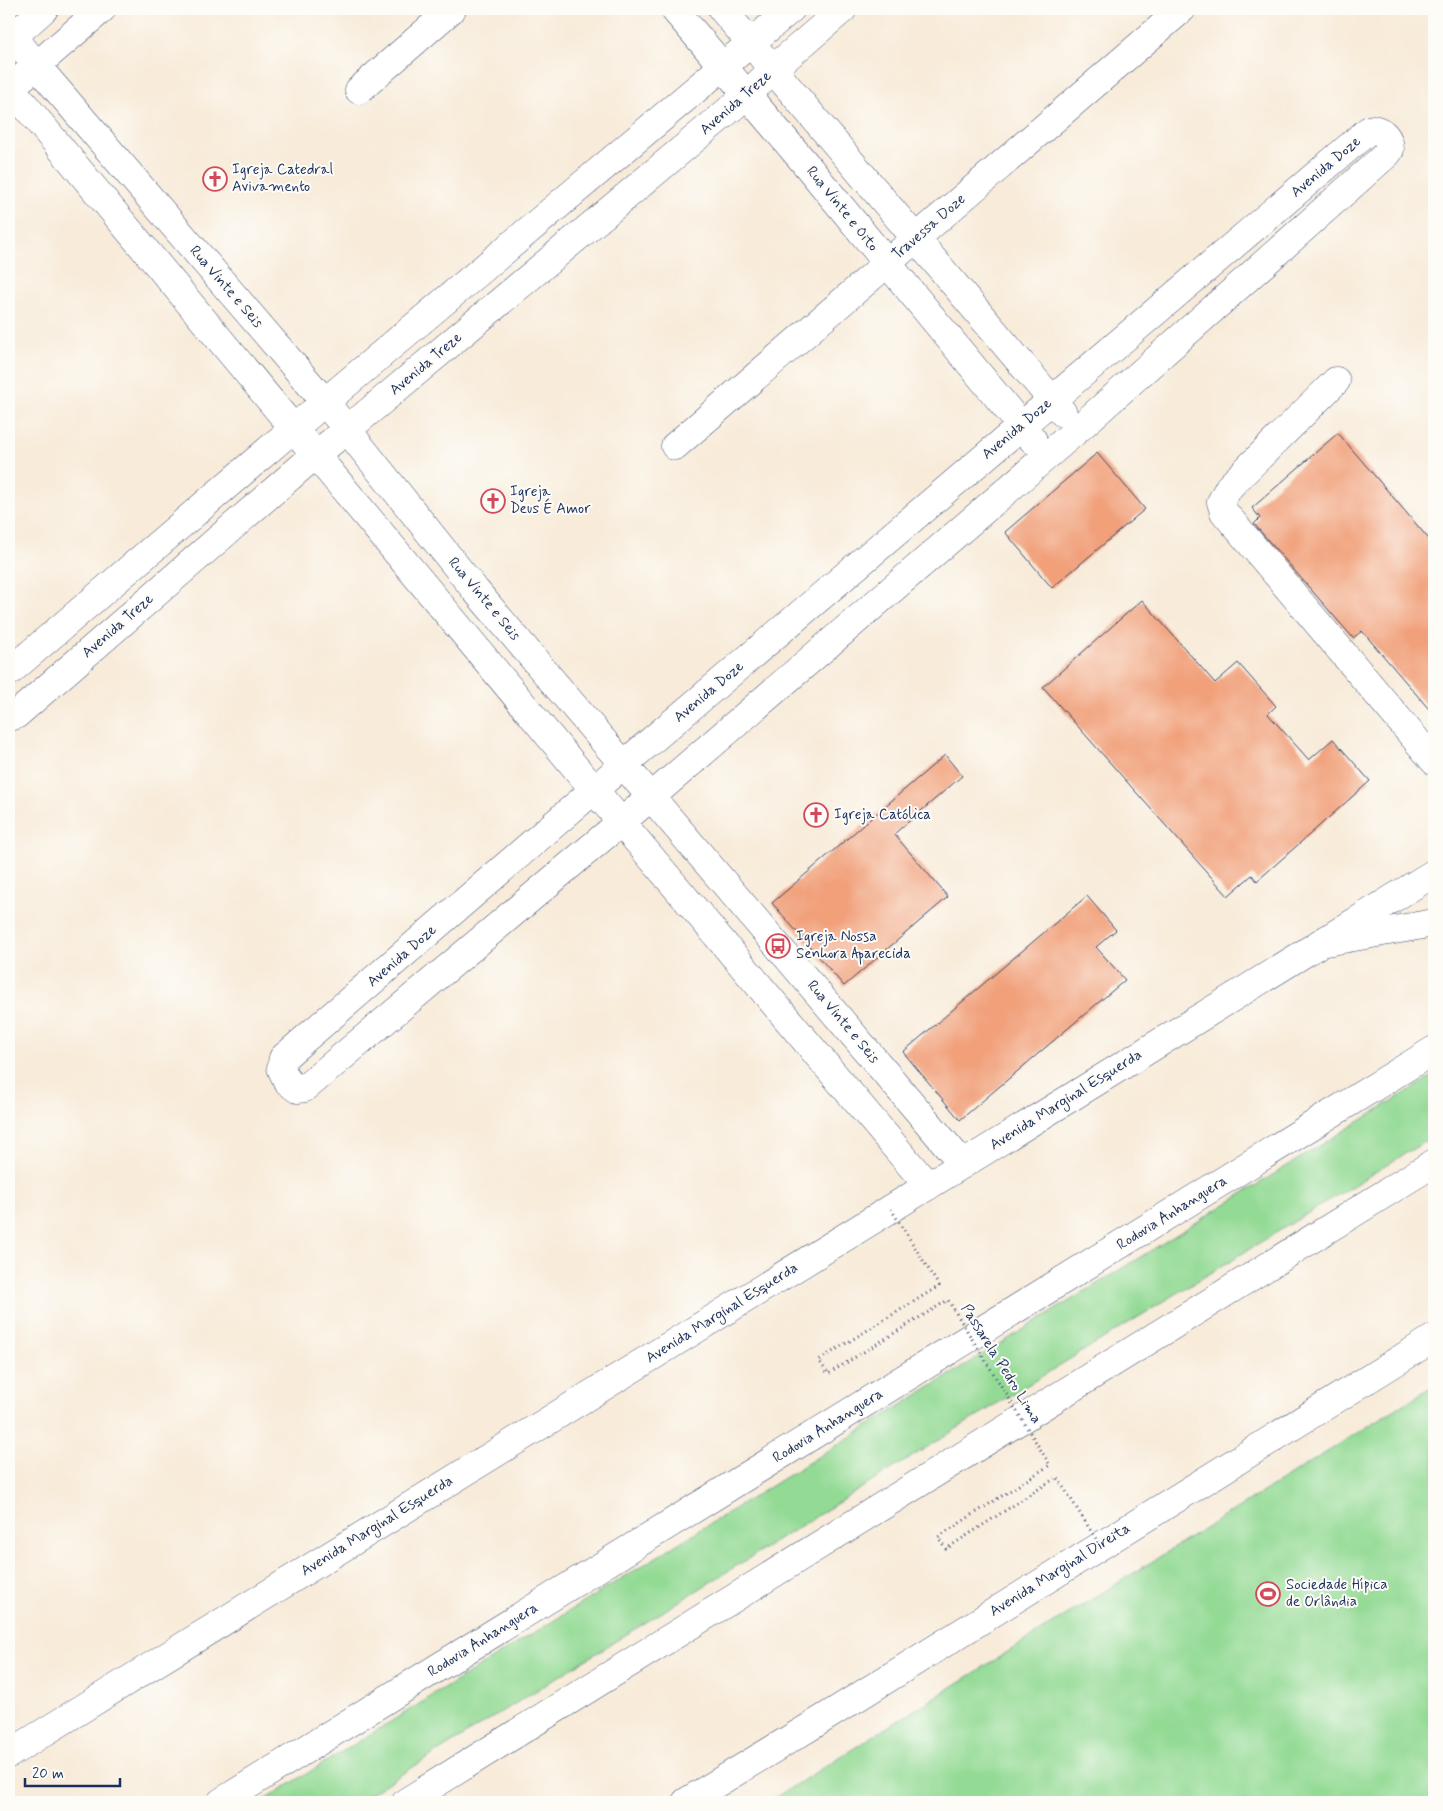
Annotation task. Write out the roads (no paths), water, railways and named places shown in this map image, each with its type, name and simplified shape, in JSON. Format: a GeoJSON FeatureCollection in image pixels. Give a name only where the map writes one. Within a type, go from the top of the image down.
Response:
{"type":"FeatureCollection","features":[{"type":"Feature","properties":{"kind":"main road"},"geometry":{"type":"LineString","coordinates":[[10,35],[44,9]]}},
{"type":"Feature","properties":{"kind":"main road"},"geometry":{"type":"LineString","coordinates":[[102,9],[9,88],[595,791],[928,1186]]}},
{"type":"Feature","properties":{"kind":"main road"},"geometry":{"type":"LineString","coordinates":[[359,90],[452,9]]}},
{"type":"Feature","properties":{"kind":"main road","name":"Rua Vinte e Oito"},"geometry":{"type":"LineString","coordinates":[[674,9],[1046,456]]}},
{"type":"Feature","properties":{"kind":"main road"},"geometry":{"type":"LineString","coordinates":[[722,9],[1077,430]]}},
{"type":"Feature","properties":{"kind":"main road"},"geometry":{"type":"LineString","coordinates":[[9,672],[294,428],[791,9]]}},
{"type":"Feature","properties":{"kind":"main road","name":"Avenida Treze"},"geometry":{"type":"LineString","coordinates":[[9,717],[16,715],[315,455],[747,95],[843,9]]}},
{"type":"Feature","properties":{"kind":"main road","name":"Travessa Doze"},"geometry":{"type":"LineString","coordinates":[[675,446],[1182,9]]}},
{"type":"Feature","properties":{"kind":"main road","name":"Rua Vinte e Seis"},"geometry":{"type":"LineString","coordinates":[[10,35],[325,402],[476,591],[963,1164]]}},
{"type":"Feature","properties":{"kind":"main road","name":"Avenida Doze"},"geometry":{"type":"LineString","coordinates":[[1369,130],[1378,130],[1388,139],[1390,150],[1387,154],[1077,430],[651,796],[305,1088],[297,1088],[288,1081],[281,1068],[284,1058],[624,764],[1052,400],[1369,130]]}},
{"type":"Feature","properties":{"kind":"main road"},"geometry":{"type":"LineString","coordinates":[[1336,381],[1228,487],[1221,502],[1224,512],[1434,761]]}},
{"type":"Feature","properties":{"kind":"main road"},"geometry":{"type":"LineString","coordinates":[[524,706],[554,682]]}},
{"type":"Feature","properties":{"kind":"main road","name":"Avenida Marginal Esquerda"},"geometry":{"type":"LineString","coordinates":[[9,1754],[1434,873]]}},
{"type":"Feature","properties":{"kind":"main road"},"geometry":{"type":"LineString","coordinates":[[1320,943],[1434,923]]}},
{"type":"Feature","properties":{"kind":"main road"},"geometry":{"type":"LineString","coordinates":[[386,970],[411,999]]}},
{"type":"Feature","properties":{"kind":"main road","name":"Rodovia Anhanguera"},"geometry":{"type":"LineString","coordinates":[[221,1802],[1434,1050]]}},
{"type":"Feature","properties":{"kind":"main road"},"geometry":{"type":"LineString","coordinates":[[406,1802],[1434,1163]]}},
{"type":"Feature","properties":{"kind":"main road","name":"Avenida Marginal Direita"},"geometry":{"type":"LineString","coordinates":[[686,1802],[813,1725],[1434,1338]]}},
{"type":"Feature","properties":{"kind":"place","name":"Igreja Catedral Avivamento"},"geometry":{"type":"Point","coordinates":[215,179]}},
{"type":"Feature","properties":{"kind":"place","name":"Igreja Deus É Amor"},"geometry":{"type":"Point","coordinates":[493,501]}},
{"type":"Feature","properties":{"kind":"place","name":"Igreja Católica"},"geometry":{"type":"Point","coordinates":[816,815]}},
{"type":"Feature","properties":{"kind":"place","name":"Igreja Nossa Senhora Aparecida"},"geometry":{"type":"Point","coordinates":[778,946]}},
{"type":"Feature","properties":{"kind":"place","name":"Sociedade Hípica de Orlândia"},"geometry":{"type":"Point","coordinates":[1268,1594]}}]}
